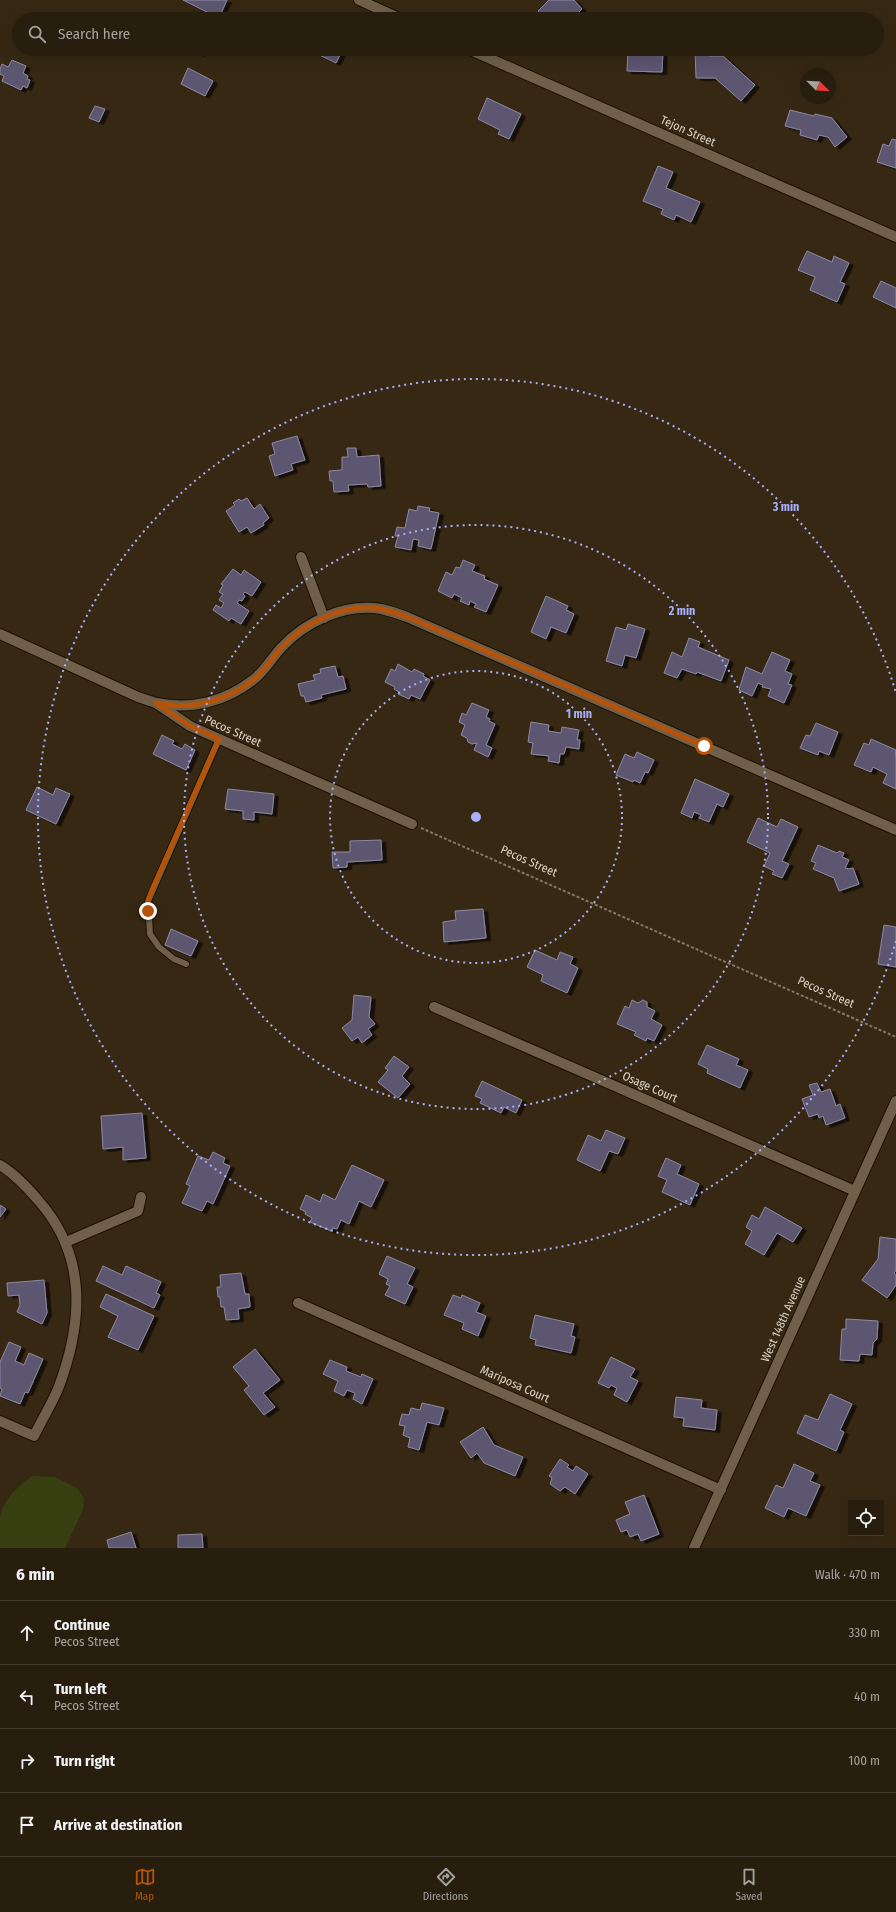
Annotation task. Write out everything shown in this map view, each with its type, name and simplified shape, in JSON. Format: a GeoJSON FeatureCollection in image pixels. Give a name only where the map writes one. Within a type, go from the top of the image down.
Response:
{"type":"FeatureCollection","features":[{"type":"Feature","properties":{"kind":"street"},"geometry":{"type":"LineString","coordinates":[[359,0],[386,12]]}},
{"type":"Feature","properties":{"kind":"street","name":"Tejon Street"},"geometry":{"type":"LineString","coordinates":[[484,56],[896,237]]}},
{"type":"Feature","properties":{"kind":"street"},"geometry":{"type":"LineString","coordinates":[[301,557],[324,618]]}},
{"type":"Feature","properties":{"kind":"street","name":"Pecos Street"},"geometry":{"type":"LineString","coordinates":[[0,634],[138,697],[156,703],[177,706],[200,705],[222,699],[237,691],[260,674],[280,648],[297,633],[324,618],[361,609],[381,609],[408,617],[896,830]]}},
{"type":"Feature","properties":{"kind":"street","name":"Pecos Street"},"geometry":{"type":"LineString","coordinates":[[156,703],[190,726],[412,824]]}},
{"type":"Feature","properties":{"kind":"street","name":"Osage Court"},"geometry":{"type":"LineString","coordinates":[[434,1006],[855,1191]]}},
{"type":"Feature","properties":{"kind":"street","name":"West 148th Avenue"},"geometry":{"type":"LineString","coordinates":[[694,1548],[896,1101]]}},
{"type":"Feature","properties":{"kind":"street"},"geometry":{"type":"LineString","coordinates":[[0,1165],[10,1171],[45,1208],[56,1223],[66,1242],[73,1266],[78,1293],[72,1340],[57,1390],[34,1436],[0,1421]]}},
{"type":"Feature","properties":{"kind":"street"},"geometry":{"type":"LineString","coordinates":[[66,1242],[138,1211],[141,1197]]}},
{"type":"Feature","properties":{"kind":"street","name":"Mariposa Court"},"geometry":{"type":"LineString","coordinates":[[298,1303],[720,1490]]}},
{"type":"Feature","properties":{"kind":"lane"},"geometry":{"type":"LineString","coordinates":[[186,964],[174,959],[160,947],[150,934],[148,901],[219,739]]}},
{"type":"Feature","properties":{"kind":"path","name":"Pecos Street"},"geometry":{"type":"LineString","coordinates":[[412,824],[896,1037]]}},
{"type":"Feature","properties":{"kind":"green space"},"geometry":{"type":"Polygon","coordinates":[[[32,1476],[55,1477],[77,1488],[84,1498],[83,1510],[65,1548],[0,1548],[0,1517],[4,1504],[22,1484],[32,1476]]]}},
{"type":"Feature","properties":{"kind":"building"},"geometry":{"type":"Polygon","coordinates":[[[183,0],[227,0],[222,12],[207,12],[183,0]]]}},
{"type":"Feature","properties":{"kind":"building"},"geometry":{"type":"Polygon","coordinates":[[[549,0],[574,0],[582,9],[579,12],[538,11],[549,0]]]}},
{"type":"Feature","properties":{"kind":"building"},"geometry":{"type":"Polygon","coordinates":[[[322,56],[340,56],[336,63],[322,56]]]}},
{"type":"Feature","properties":{"kind":"building"},"geometry":{"type":"Polygon","coordinates":[[[628,56],[663,56],[662,72],[627,71],[628,56]]]}},
{"type":"Feature","properties":{"kind":"building"},"geometry":{"type":"Polygon","coordinates":[[[695,56],[723,56],[755,85],[741,101],[715,78],[696,78],[695,56]]]}},
{"type":"Feature","properties":{"kind":"building"},"geometry":{"type":"Polygon","coordinates":[[[12,60],[26,66],[23,73],[28,76],[27,79],[30,80],[27,88],[23,86],[21,90],[2,81],[4,76],[0,74],[0,69],[2,64],[8,67],[12,60]]]}},
{"type":"Feature","properties":{"kind":"building"},"geometry":{"type":"Polygon","coordinates":[[[188,68],[213,81],[205,96],[181,84],[188,68]]]}},
{"type":"Feature","properties":{"kind":"building"},"geometry":{"type":"Polygon","coordinates":[[[487,98],[521,114],[509,139],[498,134],[500,130],[478,119],[487,98]]]}},
{"type":"Feature","properties":{"kind":"building"},"geometry":{"type":"Polygon","coordinates":[[[95,106],[105,109],[99,122],[89,118],[95,106]]]}},
{"type":"Feature","properties":{"kind":"building"},"geometry":{"type":"Polygon","coordinates":[[[790,110],[814,116],[815,114],[832,118],[847,137],[835,147],[828,137],[819,135],[817,140],[800,135],[801,130],[785,126],[790,110]]]}},
{"type":"Feature","properties":{"kind":"building"},"geometry":{"type":"Polygon","coordinates":[[[892,139],[896,140],[896,168],[877,162],[883,144],[889,146],[892,139]]]}},
{"type":"Feature","properties":{"kind":"building"},"geometry":{"type":"Polygon","coordinates":[[[658,166],[673,172],[666,188],[700,202],[691,222],[676,215],[674,220],[661,214],[663,209],[643,201],[658,166]]]}},
{"type":"Feature","properties":{"kind":"building"},"geometry":{"type":"Polygon","coordinates":[[[807,251],[832,262],[834,256],[849,263],[840,282],[845,284],[837,302],[810,290],[815,277],[798,270],[807,251]]]}},
{"type":"Feature","properties":{"kind":"building"},"geometry":{"type":"Polygon","coordinates":[[[881,281],[896,288],[896,308],[873,297],[881,281]]]}},
{"type":"Feature","properties":{"kind":"building"},"geometry":{"type":"Polygon","coordinates":[[[297,436],[305,460],[291,464],[293,470],[275,476],[269,456],[275,454],[272,443],[297,436]]]}},
{"type":"Feature","properties":{"kind":"building"},"geometry":{"type":"Polygon","coordinates":[[[347,448],[356,448],[357,457],[379,455],[381,486],[368,487],[367,484],[348,485],[349,491],[334,492],[333,481],[330,481],[329,471],[342,470],[342,457],[348,457],[347,448]]]}},
{"type":"Feature","properties":{"kind":"building"},"geometry":{"type":"Polygon","coordinates":[[[247,498],[254,509],[260,504],[269,518],[263,523],[264,525],[251,533],[247,527],[239,532],[226,511],[235,505],[233,503],[239,499],[241,501],[247,498]]]}},
{"type":"Feature","properties":{"kind":"building"},"geometry":{"type":"Polygon","coordinates":[[[418,506],[430,508],[429,511],[439,513],[431,549],[418,546],[419,540],[413,539],[411,550],[395,547],[398,536],[395,536],[397,527],[405,528],[409,509],[417,511],[418,506]]]}},
{"type":"Feature","properties":{"kind":"building"},"geometry":{"type":"Polygon","coordinates":[[[463,560],[475,565],[472,571],[485,576],[484,579],[498,585],[486,612],[474,607],[476,604],[470,601],[469,605],[460,601],[462,598],[454,594],[452,598],[438,591],[446,572],[452,575],[456,567],[460,568],[463,560]]]}},
{"type":"Feature","properties":{"kind":"building"},"geometry":{"type":"Polygon","coordinates":[[[233,569],[241,575],[244,570],[261,582],[252,596],[245,592],[243,594],[245,596],[242,601],[239,600],[237,603],[249,611],[241,624],[231,618],[229,621],[213,610],[216,605],[221,608],[224,603],[219,600],[223,594],[219,592],[223,585],[221,584],[233,569]]]}},
{"type":"Feature","properties":{"kind":"building"},"geometry":{"type":"Polygon","coordinates":[[[546,596],[568,606],[566,610],[574,614],[566,633],[551,627],[546,639],[531,632],[546,596]]]}},
{"type":"Feature","properties":{"kind":"building"},"geometry":{"type":"Polygon","coordinates":[[[628,624],[645,629],[636,658],[625,655],[622,666],[606,661],[616,627],[626,630],[628,624]]]}},
{"type":"Feature","properties":{"kind":"building"},"geometry":{"type":"Polygon","coordinates":[[[689,638],[700,642],[698,647],[729,660],[721,681],[697,672],[696,674],[682,669],[677,678],[664,673],[672,652],[682,657],[689,638]]]}},
{"type":"Feature","properties":{"kind":"building"},"geometry":{"type":"Polygon","coordinates":[[[772,652],[790,660],[785,671],[792,674],[788,684],[792,685],[784,703],[768,696],[771,689],[762,687],[763,685],[758,683],[752,696],[739,690],[746,667],[762,674],[772,652]]]}},
{"type":"Feature","properties":{"kind":"building"},"geometry":{"type":"Polygon","coordinates":[[[398,664],[412,672],[414,669],[424,674],[423,676],[430,680],[420,699],[411,695],[409,699],[398,694],[399,692],[394,689],[395,687],[385,682],[391,669],[395,671],[398,664]]]}},
{"type":"Feature","properties":{"kind":"building"},"geometry":{"type":"Polygon","coordinates":[[[335,666],[338,677],[343,676],[346,689],[321,695],[322,698],[306,702],[304,696],[301,696],[298,684],[315,680],[313,675],[321,673],[320,669],[335,666]]]}},
{"type":"Feature","properties":{"kind":"building"},"geometry":{"type":"Polygon","coordinates":[[[472,703],[489,710],[486,717],[490,719],[489,721],[495,724],[486,745],[492,748],[488,757],[474,750],[477,743],[472,744],[468,742],[467,738],[461,735],[465,725],[459,722],[462,713],[466,715],[472,703]]]}},
{"type":"Feature","properties":{"kind":"building"},"geometry":{"type":"Polygon","coordinates":[[[531,722],[549,725],[548,731],[561,733],[562,727],[579,730],[577,740],[580,740],[579,749],[566,747],[564,754],[560,754],[559,763],[548,761],[549,756],[531,754],[533,743],[528,742],[531,722]]]}},
{"type":"Feature","properties":{"kind":"building"},"geometry":{"type":"Polygon","coordinates":[[[816,723],[838,732],[829,755],[819,751],[818,755],[800,748],[806,735],[810,736],[816,723]]]}},
{"type":"Feature","properties":{"kind":"building"},"geometry":{"type":"Polygon","coordinates":[[[162,735],[174,741],[172,744],[182,749],[185,744],[195,750],[186,770],[153,754],[162,735]]]}},
{"type":"Feature","properties":{"kind":"building"},"geometry":{"type":"Polygon","coordinates":[[[871,739],[896,750],[896,789],[883,783],[887,774],[873,767],[871,772],[854,765],[864,743],[869,745],[871,739]]]}},
{"type":"Feature","properties":{"kind":"building"},"geometry":{"type":"Polygon","coordinates":[[[637,752],[654,760],[648,773],[645,772],[640,783],[634,780],[633,782],[616,775],[625,754],[634,758],[637,752]]]}},
{"type":"Feature","properties":{"kind":"building"},"geometry":{"type":"Polygon","coordinates":[[[695,779],[729,794],[723,807],[717,804],[709,822],[699,818],[701,815],[694,812],[692,818],[681,813],[695,779]]]}},
{"type":"Feature","properties":{"kind":"building"},"geometry":{"type":"Polygon","coordinates":[[[37,787],[53,795],[56,788],[70,794],[56,824],[26,810],[37,787]]]}},
{"type":"Feature","properties":{"kind":"building"},"geometry":{"type":"Polygon","coordinates":[[[228,789],[274,794],[272,814],[254,812],[254,820],[243,819],[243,811],[225,809],[228,789]]]}},
{"type":"Feature","properties":{"kind":"building"},"geometry":{"type":"Polygon","coordinates":[[[758,818],[777,827],[781,819],[798,827],[782,861],[789,864],[782,878],[772,874],[774,871],[764,866],[770,853],[747,842],[758,818]]]}},
{"type":"Feature","properties":{"kind":"building"},"geometry":{"type":"Polygon","coordinates":[[[381,840],[382,860],[347,862],[347,867],[333,868],[332,852],[350,852],[350,841],[381,840]]]}},
{"type":"Feature","properties":{"kind":"building"},"geometry":{"type":"Polygon","coordinates":[[[818,845],[837,853],[839,851],[844,853],[842,857],[849,860],[845,868],[853,868],[859,884],[839,891],[834,878],[813,869],[816,863],[811,861],[818,845]]]}},
{"type":"Feature","properties":{"kind":"building"},"geometry":{"type":"Polygon","coordinates":[[[483,909],[486,938],[444,942],[443,922],[456,920],[455,911],[483,909]]]}},
{"type":"Feature","properties":{"kind":"building"},"geometry":{"type":"Polygon","coordinates":[[[884,925],[896,927],[896,967],[878,964],[884,925]]]}},
{"type":"Feature","properties":{"kind":"building"},"geometry":{"type":"Polygon","coordinates":[[[171,929],[198,941],[191,956],[165,945],[171,929]]]}},
{"type":"Feature","properties":{"kind":"building"},"geometry":{"type":"Polygon","coordinates":[[[535,950],[557,960],[560,952],[573,957],[570,964],[578,968],[567,993],[541,981],[543,975],[527,967],[535,950]]]}},
{"type":"Feature","properties":{"kind":"building"},"geometry":{"type":"Polygon","coordinates":[[[354,995],[371,997],[369,1017],[375,1024],[368,1029],[372,1035],[362,1043],[358,1037],[352,1041],[342,1028],[352,1020],[354,995]]]}},
{"type":"Feature","properties":{"kind":"building"},"geometry":{"type":"Polygon","coordinates":[[[632,1000],[638,1003],[643,1000],[647,1002],[647,1007],[655,1011],[651,1019],[662,1025],[654,1041],[647,1038],[646,1041],[634,1035],[636,1032],[617,1024],[625,1006],[629,1008],[632,1000]]]}},
{"type":"Feature","properties":{"kind":"building"},"geometry":{"type":"Polygon","coordinates":[[[707,1045],[739,1059],[736,1065],[748,1070],[740,1088],[707,1073],[708,1069],[698,1064],[707,1045]]]}},
{"type":"Feature","properties":{"kind":"building"},"geometry":{"type":"Polygon","coordinates":[[[394,1056],[409,1067],[402,1076],[410,1084],[398,1098],[378,1082],[388,1070],[385,1068],[394,1056]]]}},
{"type":"Feature","properties":{"kind":"building"},"geometry":{"type":"Polygon","coordinates":[[[482,1081],[522,1100],[516,1113],[504,1107],[501,1113],[480,1103],[482,1099],[475,1096],[482,1081]]]}},
{"type":"Feature","properties":{"kind":"building"},"geometry":{"type":"Polygon","coordinates":[[[817,1083],[821,1092],[830,1089],[836,1106],[840,1104],[845,1118],[826,1125],[823,1116],[819,1118],[818,1114],[809,1117],[802,1099],[813,1095],[809,1085],[817,1083]]]}},
{"type":"Feature","properties":{"kind":"building"},"geometry":{"type":"Polygon","coordinates":[[[142,1113],[146,1158],[123,1160],[123,1147],[103,1149],[101,1116],[142,1113]]]}},
{"type":"Feature","properties":{"kind":"building"},"geometry":{"type":"Polygon","coordinates":[[[606,1130],[625,1138],[618,1154],[609,1151],[600,1171],[577,1160],[588,1135],[601,1141],[606,1130]]]}},
{"type":"Feature","properties":{"kind":"building"},"geometry":{"type":"Polygon","coordinates":[[[213,1152],[225,1158],[223,1163],[230,1166],[213,1204],[207,1201],[202,1211],[182,1203],[190,1186],[186,1184],[198,1156],[209,1160],[213,1152]]]}},
{"type":"Feature","properties":{"kind":"building"},"geometry":{"type":"Polygon","coordinates":[[[666,1158],[681,1165],[677,1174],[699,1184],[690,1205],[662,1192],[667,1180],[658,1176],[666,1158]]]}},
{"type":"Feature","properties":{"kind":"building"},"geometry":{"type":"Polygon","coordinates":[[[352,1165],[384,1180],[371,1207],[359,1201],[349,1224],[341,1220],[337,1229],[333,1228],[331,1231],[310,1222],[312,1218],[300,1209],[306,1195],[320,1202],[323,1194],[335,1200],[352,1165]]]}},
{"type":"Feature","properties":{"kind":"building"},"geometry":{"type":"Polygon","coordinates":[[[0,1205],[6,1209],[0,1217],[0,1205]]]}},
{"type":"Feature","properties":{"kind":"building"},"geometry":{"type":"Polygon","coordinates":[[[765,1207],[802,1228],[793,1242],[777,1233],[764,1255],[745,1244],[752,1231],[746,1227],[752,1215],[759,1219],[765,1207]]]}},
{"type":"Feature","properties":{"kind":"building"},"geometry":{"type":"Polygon","coordinates":[[[880,1237],[896,1239],[896,1270],[894,1273],[896,1275],[896,1285],[887,1298],[862,1280],[878,1259],[880,1237]]]}},
{"type":"Feature","properties":{"kind":"building"},"geometry":{"type":"Polygon","coordinates":[[[387,1256],[415,1268],[407,1284],[413,1287],[405,1304],[385,1295],[390,1286],[386,1284],[388,1279],[379,1274],[387,1256]]]}},
{"type":"Feature","properties":{"kind":"building"},"geometry":{"type":"Polygon","coordinates":[[[103,1266],[122,1275],[126,1266],[161,1282],[156,1293],[160,1295],[154,1308],[96,1281],[103,1266]]]}},
{"type":"Feature","properties":{"kind":"building"},"geometry":{"type":"Polygon","coordinates":[[[241,1273],[245,1294],[249,1294],[250,1307],[238,1309],[239,1319],[226,1320],[224,1307],[221,1307],[220,1297],[218,1297],[217,1287],[221,1287],[220,1275],[241,1273]]]}},
{"type":"Feature","properties":{"kind":"building"},"geometry":{"type":"Polygon","coordinates":[[[44,1280],[47,1313],[42,1324],[17,1312],[20,1305],[19,1295],[8,1296],[7,1283],[44,1280]]]}},
{"type":"Feature","properties":{"kind":"building"},"geometry":{"type":"Polygon","coordinates":[[[106,1294],[154,1316],[138,1350],[108,1337],[118,1316],[100,1307],[106,1294]]]}},
{"type":"Feature","properties":{"kind":"building"},"geometry":{"type":"Polygon","coordinates":[[[453,1295],[461,1298],[462,1295],[480,1303],[476,1312],[486,1316],[478,1336],[462,1329],[464,1323],[444,1315],[453,1295]]]}},
{"type":"Feature","properties":{"kind":"building"},"geometry":{"type":"Polygon","coordinates":[[[535,1315],[574,1324],[571,1336],[575,1337],[571,1353],[535,1345],[536,1340],[530,1338],[535,1315]]]}},
{"type":"Feature","properties":{"kind":"building"},"geometry":{"type":"Polygon","coordinates":[[[846,1319],[878,1321],[877,1339],[873,1343],[872,1355],[860,1354],[859,1361],[840,1360],[842,1329],[846,1329],[846,1319]]]}},
{"type":"Feature","properties":{"kind":"building"},"geometry":{"type":"Polygon","coordinates":[[[9,1342],[21,1347],[15,1361],[24,1365],[29,1353],[43,1359],[28,1393],[25,1392],[20,1404],[0,1396],[2,1389],[0,1388],[0,1362],[9,1342]]]}},
{"type":"Feature","properties":{"kind":"building"},"geometry":{"type":"Polygon","coordinates":[[[255,1349],[280,1380],[263,1393],[275,1407],[264,1415],[244,1390],[249,1386],[233,1367],[255,1349]]]}},
{"type":"Feature","properties":{"kind":"building"},"geometry":{"type":"Polygon","coordinates":[[[611,1357],[635,1369],[630,1377],[638,1381],[627,1402],[614,1395],[617,1388],[611,1385],[609,1388],[598,1383],[611,1357]]]}},
{"type":"Feature","properties":{"kind":"building"},"geometry":{"type":"Polygon","coordinates":[[[330,1360],[347,1367],[346,1371],[361,1377],[362,1374],[373,1379],[362,1404],[353,1399],[355,1393],[347,1390],[344,1396],[334,1391],[338,1381],[323,1374],[330,1360]]]}},
{"type":"Feature","properties":{"kind":"building"},"geometry":{"type":"Polygon","coordinates":[[[830,1394],[852,1404],[840,1430],[844,1432],[836,1451],[797,1433],[805,1415],[818,1420],[830,1394]]]}},
{"type":"Feature","properties":{"kind":"building"},"geometry":{"type":"Polygon","coordinates":[[[676,1397],[702,1400],[701,1408],[717,1410],[715,1430],[683,1426],[684,1418],[674,1417],[676,1397]]]}},
{"type":"Feature","properties":{"kind":"building"},"geometry":{"type":"Polygon","coordinates":[[[422,1403],[444,1408],[439,1425],[427,1422],[419,1450],[408,1447],[410,1438],[403,1435],[405,1426],[399,1425],[402,1414],[409,1415],[411,1408],[420,1410],[422,1403]]]}},
{"type":"Feature","properties":{"kind":"building"},"geometry":{"type":"Polygon","coordinates":[[[483,1427],[494,1445],[523,1457],[515,1476],[484,1463],[477,1453],[471,1458],[460,1442],[483,1427]]]}},
{"type":"Feature","properties":{"kind":"building"},"geometry":{"type":"Polygon","coordinates":[[[560,1459],[569,1465],[567,1467],[573,1471],[576,1466],[588,1474],[575,1494],[565,1487],[560,1491],[550,1484],[552,1478],[549,1476],[560,1459]]]}},
{"type":"Feature","properties":{"kind":"building"},"geometry":{"type":"Polygon","coordinates":[[[794,1464],[814,1473],[810,1481],[820,1485],[806,1516],[788,1508],[784,1517],[765,1508],[776,1485],[783,1488],[794,1464]]]}},
{"type":"Feature","properties":{"kind":"building"},"geometry":{"type":"Polygon","coordinates":[[[644,1495],[659,1534],[641,1541],[638,1534],[630,1537],[627,1530],[621,1532],[616,1520],[630,1514],[625,1502],[644,1495]]]}},
{"type":"Feature","properties":{"kind":"building"},"geometry":{"type":"Polygon","coordinates":[[[131,1532],[136,1548],[109,1548],[107,1540],[131,1532]]]}},
{"type":"Feature","properties":{"kind":"building"},"geometry":{"type":"Polygon","coordinates":[[[202,1534],[203,1548],[178,1548],[178,1535],[202,1534]]]}},
{"type":"Feature","properties":{"kind":"route"},"geometry":{"type":"LineString","coordinates":[[148,911],[148,901],[152,890],[219,739],[175,718],[156,703],[191,706],[222,699],[237,691],[260,674],[280,648],[305,627],[313,622],[336,614],[361,609],[381,609],[408,617],[704,746]]}}]}
